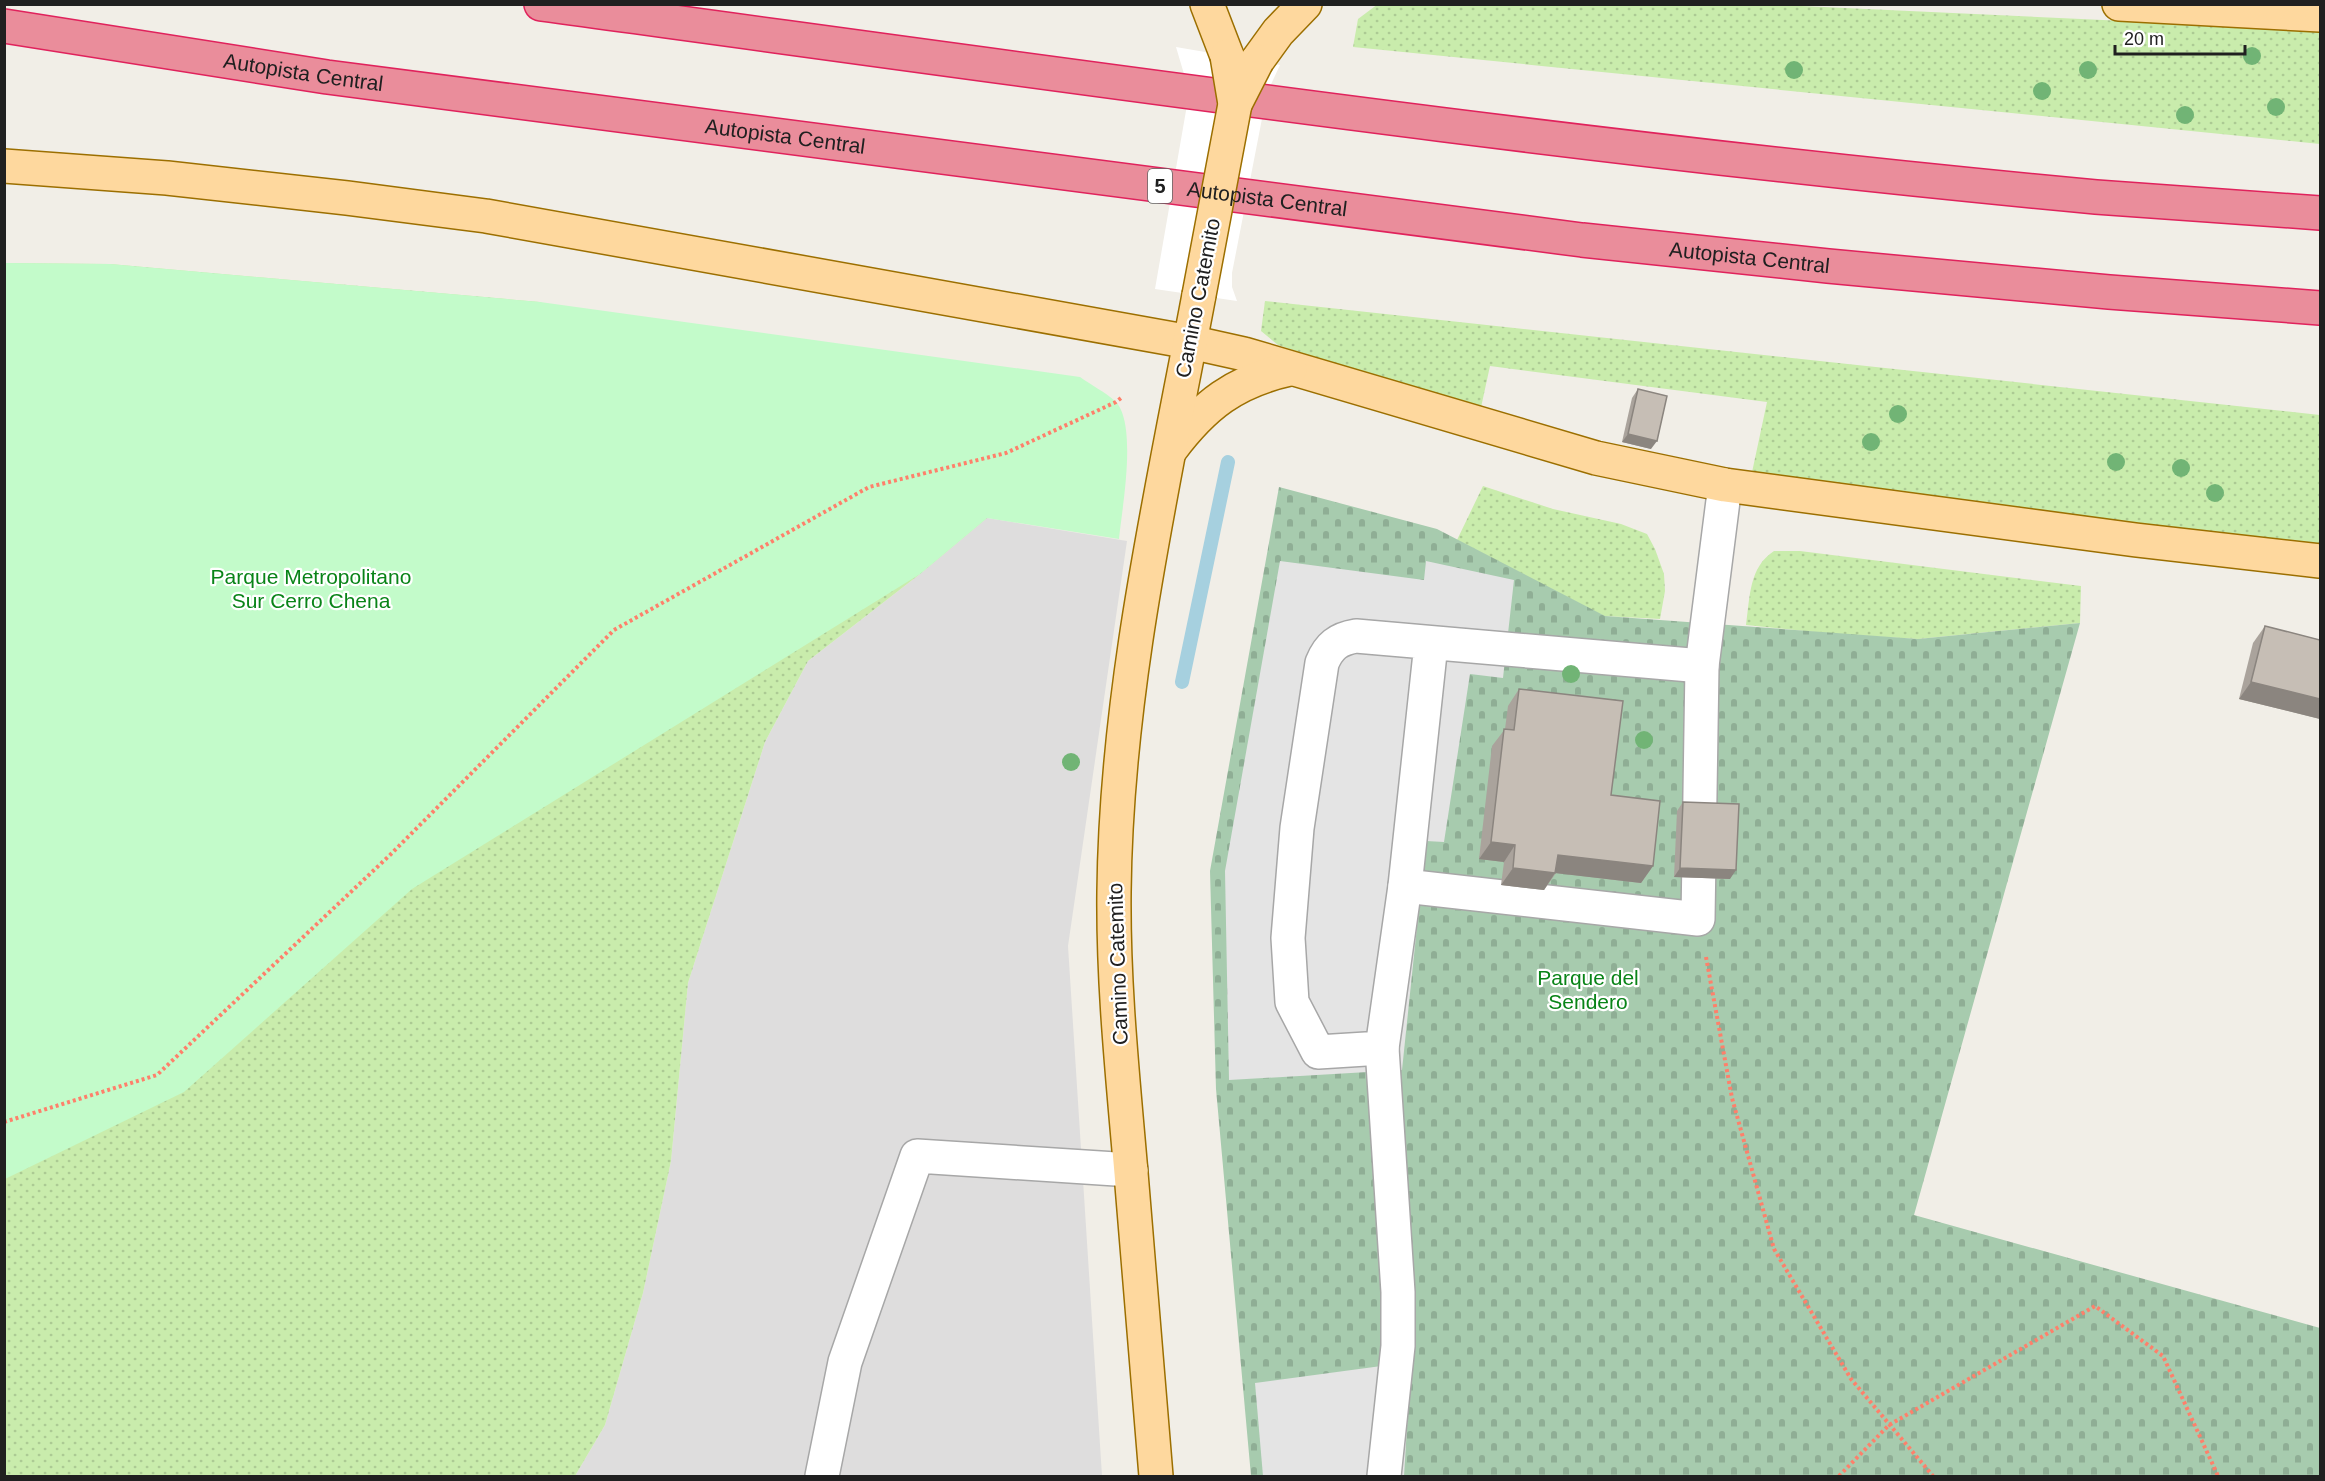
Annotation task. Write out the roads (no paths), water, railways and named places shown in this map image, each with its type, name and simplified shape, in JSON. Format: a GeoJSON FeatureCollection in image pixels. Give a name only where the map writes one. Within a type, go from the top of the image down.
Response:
{"type":"FeatureCollection","features":[{"type":"Feature","properties":{"kind":"highway"},"geometry":{"type":"LineString","coordinates":[[541,4],[1326,110],[1625,147],[2099,197],[2320,213]]}},
{"type":"Feature","properties":{"kind":"highway","name":"Autopista Central"},"geometry":{"type":"LineString","coordinates":[[4,26],[327,77],[1558,237],[1992,282],[2320,308]]}},
{"type":"Feature","properties":{"kind":"main road"},"geometry":{"type":"LineString","coordinates":[[1207,4],[1242,59]]}},
{"type":"Feature","properties":{"kind":"main road","name":"Camino Catemito"},"geometry":{"type":"LineString","coordinates":[[1156,1476],[1115,970],[1114,890],[1119,807],[1136,637],[1242,59],[1278,32],[1305,4]]}},
{"type":"Feature","properties":{"kind":"main road"},"geometry":{"type":"LineString","coordinates":[[2120,4],[2320,15]]}},
{"type":"Feature","properties":{"kind":"main road"},"geometry":{"type":"LineString","coordinates":[[4,166],[167,178],[486,216],[1190,342],[1244,354],[1596,458],[1725,485],[2124,538],[2320,561]]}},
{"type":"Feature","properties":{"kind":"main road","name":"Camino Catemito"},"geometry":{"type":"LineString","coordinates":[[1168,453],[1202,411],[1223,396],[1243,383],[1266,374],[1290,369]]}},
{"type":"Feature","properties":{"kind":"street"},"geometry":{"type":"LineString","coordinates":[[1405,886],[1698,919],[1702,666],[1725,485]]}},
{"type":"Feature","properties":{"kind":"street"},"geometry":{"type":"LineString","coordinates":[[1382,1048],[1318,1052],[1292,1002],[1288,938],[1298,828],[1322,663],[1326,653],[1340,640],[1356,636],[1702,666]]}},
{"type":"Feature","properties":{"kind":"street"},"geometry":{"type":"LineString","coordinates":[[1384,1476],[1398,1346],[1398,1292],[1382,1048],[1405,886],[1431,644]]}},
{"type":"Feature","properties":{"kind":"street"},"geometry":{"type":"LineString","coordinates":[[822,1476],[845,1362],[917,1156],[1131,1170]]}},
{"type":"Feature","properties":{"kind":"waterway"},"geometry":{"type":"LineString","coordinates":[[1182,682],[1228,462]]}},
{"type":"Feature","properties":{"kind":"park label","name":"Parque Metropolitano Sur Cerro Chena"},"geometry":{"type":"Point","coordinates":[311,589]}},
{"type":"Feature","properties":{"kind":"park label","name":"Parque del Sendero"},"geometry":{"type":"Point","coordinates":[1588,990]}}]}
